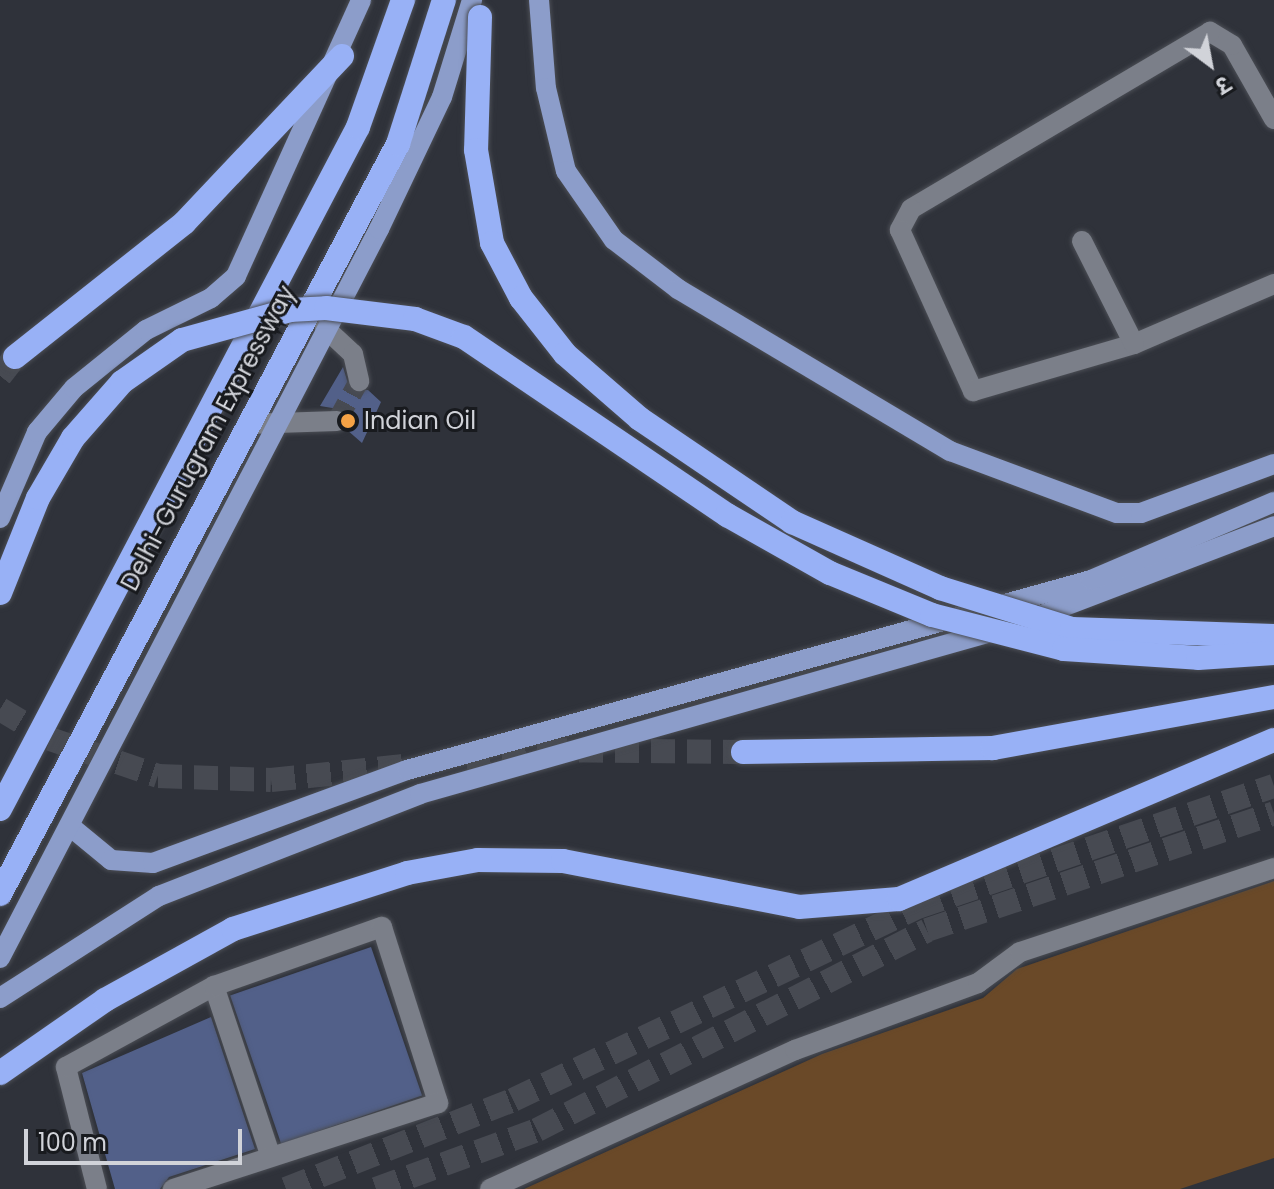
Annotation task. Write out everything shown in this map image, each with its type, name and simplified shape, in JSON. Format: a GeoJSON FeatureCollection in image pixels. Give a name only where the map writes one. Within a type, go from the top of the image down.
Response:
{"type":"FeatureCollection","features":[{"type":"Feature","properties":{"kind":"highway","name":"Delhi-Gurugram Expressway"},"geometry":{"type":"LineString","coordinates":[[0,809],[358,127],[403,0]]}},
{"type":"Feature","properties":{"kind":"highway","name":"Delhi-Gurugram Expressway"},"geometry":{"type":"LineString","coordinates":[[0,894],[398,144],[444,0]]}},
{"type":"Feature","properties":{"kind":"highway"},"geometry":{"type":"LineString","coordinates":[[477,6],[476,150],[492,243],[521,298],[565,354],[640,419],[792,522],[940,588],[1072,629],[1274,636]]}},
{"type":"Feature","properties":{"kind":"highway"},"geometry":{"type":"LineString","coordinates":[[15,357],[184,223],[342,56]]}},
{"type":"Feature","properties":{"kind":"highway"},"geometry":{"type":"LineString","coordinates":[[0,593],[45,486],[73,438],[122,382],[182,340],[290,310],[326,308],[415,319],[464,337],[727,515],[830,573],[932,615],[1064,649],[1198,658],[1274,653]]}},
{"type":"Feature","properties":{"kind":"highway"},"geometry":{"type":"LineString","coordinates":[[743,752],[993,748],[1274,697]]}},
{"type":"Feature","properties":{"kind":"highway"},"geometry":{"type":"LineString","coordinates":[[0,1073],[105,1000],[233,929],[407,873],[478,860],[563,861],[799,907],[899,899],[1274,740]]}},
{"type":"Feature","properties":{"kind":"main road"},"geometry":{"type":"LineString","coordinates":[[0,518],[37,432],[74,388],[146,330],[211,298],[236,276],[342,56],[361,0]]}},
{"type":"Feature","properties":{"kind":"main road"},"geometry":{"type":"LineString","coordinates":[[539,0],[546,88],[566,171],[614,240],[678,289],[950,451],[1102,509],[1141,513],[1274,464]]}},
{"type":"Feature","properties":{"kind":"main road"},"geometry":{"type":"LineString","coordinates":[[0,958],[71,827],[276,418],[442,97],[477,6]]}},
{"type":"Feature","properties":{"kind":"main road"},"geometry":{"type":"LineString","coordinates":[[71,827],[111,860],[153,863],[407,770],[1091,580],[1274,502]]}},
{"type":"Feature","properties":{"kind":"main road"},"geometry":{"type":"LineString","coordinates":[[0,998],[93,932],[159,896],[420,794],[947,648],[1274,526]]}},
{"type":"Feature","properties":{"kind":"lane"},"geometry":{"type":"LineString","coordinates":[[1274,119],[1232,45],[1210,32],[900,219],[973,391],[1134,344],[1274,284]]}},
{"type":"Feature","properties":{"kind":"lane"},"geometry":{"type":"LineString","coordinates":[[1082,241],[1134,344]]}},
{"type":"Feature","properties":{"kind":"lane"},"geometry":{"type":"LineString","coordinates":[[325,328],[353,354],[359,381]]}},
{"type":"Feature","properties":{"kind":"lane"},"geometry":{"type":"LineString","coordinates":[[247,424],[276,418],[317,427],[337,421]]}},
{"type":"Feature","properties":{"kind":"lane"},"geometry":{"type":"LineString","coordinates":[[490,1189],[795,1050],[978,983],[1020,952],[1274,868]]}},
{"type":"Feature","properties":{"kind":"lane"},"geometry":{"type":"LineString","coordinates":[[97,1189],[66,1067],[214,986],[382,927],[395,954],[438,1103],[270,1154],[173,1189]]}},
{"type":"Feature","properties":{"kind":"lane"},"geometry":{"type":"LineString","coordinates":[[214,986],[270,1154]]}},
{"type":"Feature","properties":{"kind":"shaded area"},"geometry":{"type":"Polygon","coordinates":[[[1274,881],[1274,1158],[1180,1189],[524,1189],[822,1054],[983,998],[1017,969],[1274,881]]]}},
{"type":"Feature","properties":{"kind":"building"},"geometry":{"type":"Polygon","coordinates":[[[343,367],[350,390],[368,390],[381,402],[362,443],[346,429],[344,410],[320,406],[343,367]]]}},
{"type":"Feature","properties":{"kind":"building"},"geometry":{"type":"Polygon","coordinates":[[[371,947],[422,1095],[281,1144],[230,996],[371,947]]]}},
{"type":"Feature","properties":{"kind":"building"},"geometry":{"type":"Polygon","coordinates":[[[211,1017],[255,1149],[169,1177],[160,1189],[115,1189],[82,1073],[211,1017]]]}},
{"type":"Feature","properties":{"kind":"tunnel"},"geometry":{"type":"LineString","coordinates":[[0,376],[15,357]]}},
{"type":"Feature","properties":{"kind":"tunnel"},"geometry":{"type":"LineString","coordinates":[[337,421],[359,381]]}},
{"type":"Feature","properties":{"kind":"tunnel"},"geometry":{"type":"LineString","coordinates":[[0,709],[50,739],[158,776],[271,780],[413,765]]}},
{"type":"Feature","properties":{"kind":"tunnel"},"geometry":{"type":"LineString","coordinates":[[466,759],[543,750],[743,752]]}},
{"type":"Feature","properties":{"kind":"tunnel"},"geometry":{"type":"LineString","coordinates":[[286,1189],[513,1100],[918,907],[1274,786]]}},
{"type":"Feature","properties":{"kind":"tunnel"},"geometry":{"type":"LineString","coordinates":[[376,1189],[537,1130],[927,930],[1274,813]]}},
{"type":"Feature","properties":{"kind":"place","name":"Indian Oil"},"geometry":{"type":"Point","coordinates":[348,421]}}]}
